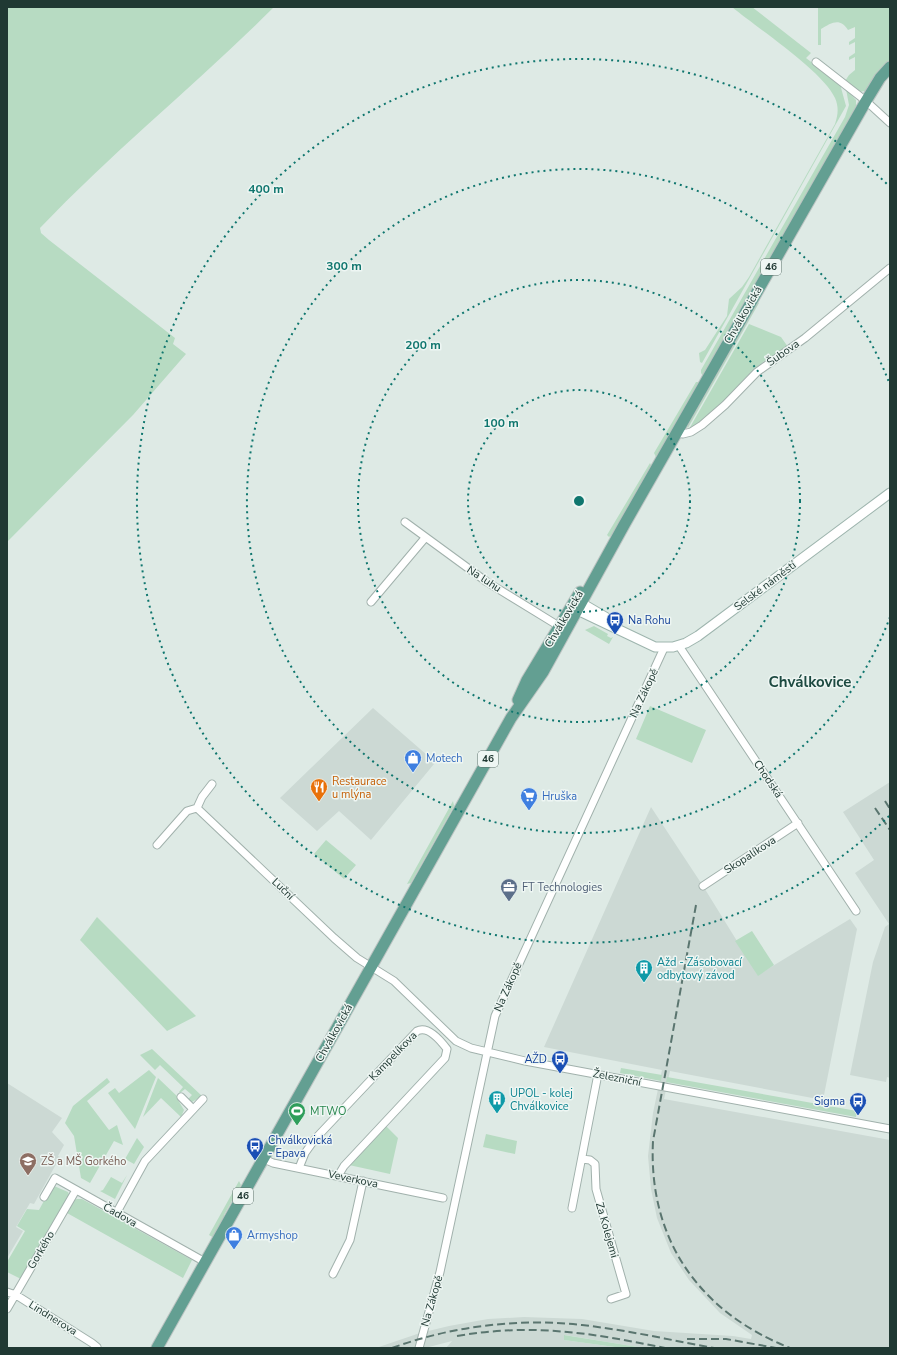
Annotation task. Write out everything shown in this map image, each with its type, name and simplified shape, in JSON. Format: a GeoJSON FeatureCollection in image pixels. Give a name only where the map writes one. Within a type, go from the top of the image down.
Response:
{"type":"FeatureCollection","features":[{"type":"Feature","properties":{"kind":"main road","name":"Chválkovická"},"geometry":{"type":"LineString","coordinates":[[157,1348],[511,718],[539,678],[563,629],[677,433],[866,101],[880,78],[890,67]]}},
{"type":"Feature","properties":{"kind":"street"},"geometry":{"type":"LineString","coordinates":[[816,62],[866,101],[890,123]]}},
{"type":"Feature","properties":{"kind":"street","name":"Šubova"},"geometry":{"type":"LineString","coordinates":[[677,433],[691,432],[702,425],[756,372],[805,338],[890,268]]}},
{"type":"Feature","properties":{"kind":"street","name":"Selské náměstí"},"geometry":{"type":"LineString","coordinates":[[577,605],[613,621],[631,635],[651,646],[664,648],[679,646],[698,636],[890,493]]}},
{"type":"Feature","properties":{"kind":"street","name":"Na luhu"},"geometry":{"type":"LineString","coordinates":[[405,522],[487,582],[563,629]]}},
{"type":"Feature","properties":{"kind":"street"},"geometry":{"type":"LineString","coordinates":[[371,602],[425,538]]}},
{"type":"Feature","properties":{"kind":"street","name":"Chodská"},"geometry":{"type":"LineString","coordinates":[[679,646],[856,911]]}},
{"type":"Feature","properties":{"kind":"street","name":"Na Zákopě"},"geometry":{"type":"LineString","coordinates":[[419,1348],[440,1272],[497,1009],[664,648]]}},
{"type":"Feature","properties":{"kind":"street"},"geometry":{"type":"LineString","coordinates":[[157,845],[187,811],[197,808],[202,797],[212,784]]}},
{"type":"Feature","properties":{"kind":"street","name":"Luční"},"geometry":{"type":"LineString","coordinates":[[197,808],[334,938],[354,956],[372,967]]}},
{"type":"Feature","properties":{"kind":"street","name":"Skopalíkova"},"geometry":{"type":"LineString","coordinates":[[703,886],[798,824]]}},
{"type":"Feature","properties":{"kind":"street","name":"Železniční"},"geometry":{"type":"LineString","coordinates":[[372,967],[394,981],[456,1041],[465,1046],[487,1052],[598,1074],[890,1129]]}},
{"type":"Feature","properties":{"kind":"street","name":"Kampelíkova"},"geometry":{"type":"LineString","coordinates":[[299,1168],[310,1145],[368,1082],[417,1031],[422,1029],[429,1031],[447,1049],[445,1058],[344,1166],[338,1176]]}},
{"type":"Feature","properties":{"kind":"street"},"geometry":{"type":"LineString","coordinates":[[572,1208],[598,1074]]}},
{"type":"Feature","properties":{"kind":"street"},"geometry":{"type":"LineString","coordinates":[[181,1097],[193,1109]]}},
{"type":"Feature","properties":{"kind":"street"},"geometry":{"type":"LineString","coordinates":[[116,1212],[145,1161],[203,1099]]}},
{"type":"Feature","properties":{"kind":"street","name":"Veverkova"},"geometry":{"type":"LineString","coordinates":[[264,1159],[299,1168],[443,1198]]}},
{"type":"Feature","properties":{"kind":"street","name":"Za Kolejemi"},"geometry":{"type":"LineString","coordinates":[[582,1159],[590,1160],[595,1164],[596,1189],[626,1294],[611,1299]]}},
{"type":"Feature","properties":{"kind":"street","name":"Čadova"},"geometry":{"type":"LineString","coordinates":[[44,1197],[55,1178],[205,1262]]}},
{"type":"Feature","properties":{"kind":"street"},"geometry":{"type":"LineString","coordinates":[[333,1274],[350,1240],[363,1181]]}},
{"type":"Feature","properties":{"kind":"street","name":"Gorkého"},"geometry":{"type":"LineString","coordinates":[[7,1309],[76,1190]]}},
{"type":"Feature","properties":{"kind":"street","name":"Lindnerova"},"geometry":{"type":"LineString","coordinates":[[7,1292],[14,1298],[97,1347]]}},
{"type":"Feature","properties":{"kind":"shaded area"},"geometry":{"type":"Polygon","coordinates":[[[373,708],[435,762],[371,840],[339,811],[317,831],[280,798],[373,708]]]}},
{"type":"Feature","properties":{"kind":"shaded area"},"geometry":{"type":"Polygon","coordinates":[[[890,782],[890,1078],[887,1077],[886,1082],[850,1075],[873,962],[885,927],[889,924],[855,873],[874,860],[843,812],[890,782]]]}},
{"type":"Feature","properties":{"kind":"shaded area"},"geometry":{"type":"Polygon","coordinates":[[[651,807],[703,886],[758,975],[850,919],[857,929],[823,1100],[670,1071],[664,1099],[890,1140],[890,1348],[644,1348],[565,1335],[564,1340],[622,1348],[446,1348],[452,1341],[425,1348],[376,1348],[420,1333],[449,1326],[488,1319],[524,1317],[582,1319],[654,1331],[733,1336],[751,1339],[752,1335],[720,1313],[689,1280],[671,1253],[657,1218],[651,1189],[648,1156],[653,1113],[662,1070],[544,1047],[651,807]]]}},
{"type":"Feature","properties":{"kind":"shaded area","name":"ZŠ a MŠ Gorkého"},"geometry":{"type":"Polygon","coordinates":[[[7,1083],[62,1118],[52,1132],[64,1145],[58,1156],[60,1157],[34,1204],[30,1203],[16,1227],[23,1231],[7,1258],[7,1083]]]}},
{"type":"Feature","properties":{"kind":"green space"},"geometry":{"type":"Polygon","coordinates":[[[7,7],[274,7],[216,63],[97,171],[40,228],[41,233],[49,240],[175,338],[173,344],[186,354],[133,415],[7,542],[7,7]]]}},
{"type":"Feature","properties":{"kind":"green space"},"geometry":{"type":"Polygon","coordinates":[[[732,7],[752,7],[811,53],[806,58],[840,84],[846,106],[702,363],[700,362],[699,353],[705,350],[727,316],[729,299],[742,287],[749,277],[835,124],[838,108],[835,98],[828,87],[817,75],[788,50],[732,7]]]}},
{"type":"Feature","properties":{"kind":"green space"},"geometry":{"type":"Polygon","coordinates":[[[818,7],[890,7],[890,60],[865,91],[859,92],[845,81],[855,70],[855,57],[849,60],[849,57],[855,53],[855,42],[849,45],[849,42],[855,38],[855,27],[848,30],[839,22],[828,25],[821,29],[821,45],[818,45],[818,7]]]}},
{"type":"Feature","properties":{"kind":"green space"},"geometry":{"type":"Polygon","coordinates":[[[846,89],[856,100],[856,106],[703,376],[701,370],[845,117],[849,105],[846,89]]]}},
{"type":"Feature","properties":{"kind":"green space"},"geometry":{"type":"Polygon","coordinates":[[[756,302],[759,303],[688,428],[687,425],[756,302]]]}},
{"type":"Feature","properties":{"kind":"green space"},"geometry":{"type":"Polygon","coordinates":[[[749,324],[781,337],[788,347],[758,366],[713,412],[696,426],[689,429],[749,324]]]}},
{"type":"Feature","properties":{"kind":"green space"},"geometry":{"type":"Polygon","coordinates":[[[696,382],[700,382],[656,457],[654,453],[696,382]]]}},
{"type":"Feature","properties":{"kind":"green space"},"geometry":{"type":"Polygon","coordinates":[[[650,463],[652,467],[613,534],[609,537],[607,535],[650,463]]]}},
{"type":"Feature","properties":{"kind":"green space"},"geometry":{"type":"Polygon","coordinates":[[[594,626],[608,634],[607,636],[611,638],[613,637],[609,644],[585,630],[594,626]]]}},
{"type":"Feature","properties":{"kind":"green space"},"geometry":{"type":"Polygon","coordinates":[[[650,706],[706,730],[692,763],[636,739],[650,706]]]}},
{"type":"Feature","properties":{"kind":"green space"},"geometry":{"type":"Polygon","coordinates":[[[453,801],[454,806],[411,883],[407,884],[453,801]]]}},
{"type":"Feature","properties":{"kind":"green space"},"geometry":{"type":"Polygon","coordinates":[[[326,840],[356,865],[344,879],[314,854],[326,840]]]}},
{"type":"Feature","properties":{"kind":"green space"},"geometry":{"type":"Polygon","coordinates":[[[97,917],[196,1016],[167,1031],[80,940],[97,917]]]}},
{"type":"Feature","properties":{"kind":"green space"},"geometry":{"type":"Polygon","coordinates":[[[752,931],[774,965],[758,976],[735,941],[752,931]]]}},
{"type":"Feature","properties":{"kind":"green space"},"geometry":{"type":"Polygon","coordinates":[[[152,1049],[202,1096],[192,1102],[187,1100],[192,1095],[185,1089],[180,1093],[179,1092],[183,1087],[160,1065],[155,1070],[140,1055],[152,1049]]]}},
{"type":"Feature","properties":{"kind":"green space"},"geometry":{"type":"Polygon","coordinates":[[[621,1068],[662,1075],[661,1081],[620,1073],[621,1068]]]}},
{"type":"Feature","properties":{"kind":"green space"},"geometry":{"type":"Polygon","coordinates":[[[149,1070],[156,1077],[135,1129],[108,1093],[115,1088],[119,1093],[149,1070]]]}},
{"type":"Feature","properties":{"kind":"green space"},"geometry":{"type":"Polygon","coordinates":[[[667,1077],[857,1111],[856,1117],[666,1082],[667,1077]]]}},
{"type":"Feature","properties":{"kind":"green space"},"geometry":{"type":"Polygon","coordinates":[[[107,1078],[110,1082],[87,1101],[109,1130],[117,1125],[123,1145],[114,1141],[90,1183],[81,1178],[74,1136],[65,1123],[73,1106],[107,1078]]]}},
{"type":"Feature","properties":{"kind":"green space"},"geometry":{"type":"Polygon","coordinates":[[[158,1078],[179,1098],[178,1100],[184,1110],[181,1117],[161,1098],[143,1117],[158,1078]]]}},
{"type":"Feature","properties":{"kind":"green space"},"geometry":{"type":"Polygon","coordinates":[[[386,1126],[398,1138],[390,1174],[349,1165],[386,1126]]]}},
{"type":"Feature","properties":{"kind":"green space"},"geometry":{"type":"Polygon","coordinates":[[[486,1134],[517,1141],[515,1154],[483,1147],[486,1134]]]}},
{"type":"Feature","properties":{"kind":"green space"},"geometry":{"type":"Polygon","coordinates":[[[137,1138],[144,1147],[134,1164],[125,1159],[137,1138]]]}},
{"type":"Feature","properties":{"kind":"green space"},"geometry":{"type":"Polygon","coordinates":[[[127,1175],[115,1199],[100,1191],[103,1190],[111,1177],[122,1183],[127,1175]]]}},
{"type":"Feature","properties":{"kind":"green space"},"geometry":{"type":"Polygon","coordinates":[[[239,1181],[241,1185],[224,1215],[225,1219],[214,1238],[209,1235],[239,1181]]]}},
{"type":"Feature","properties":{"kind":"green space"},"geometry":{"type":"Polygon","coordinates":[[[54,1186],[68,1192],[69,1195],[21,1279],[7,1272],[7,1262],[25,1231],[17,1226],[27,1209],[39,1210],[51,1188],[54,1186]]]}},
{"type":"Feature","properties":{"kind":"green space"},"geometry":{"type":"Polygon","coordinates":[[[82,1199],[192,1260],[183,1278],[67,1213],[74,1200],[82,1199]]]}},
{"type":"Feature","properties":{"kind":"green space"},"geometry":{"type":"Polygon","coordinates":[[[564,1335],[644,1348],[622,1348],[564,1340],[564,1335]]]}},
{"type":"Feature","properties":{"kind":"railway"},"geometry":{"type":"LineString","coordinates":[[885,801],[890,809]]}},
{"type":"Feature","properties":{"kind":"railway"},"geometry":{"type":"LineString","coordinates":[[875,808],[890,830]]}},
{"type":"Feature","properties":{"kind":"railway"},"geometry":{"type":"LineString","coordinates":[[696,905],[653,1141],[654,1177],[660,1210],[670,1240],[686,1268],[705,1293],[730,1314],[758,1333],[790,1348]]}},
{"type":"Feature","properties":{"kind":"railway"},"geometry":{"type":"LineString","coordinates":[[392,1348],[438,1334],[462,1329],[510,1323],[558,1323],[599,1327],[714,1348]]}},
{"type":"Feature","properties":{"kind":"railway"},"geometry":{"type":"LineString","coordinates":[[457,1336],[511,1330],[537,1330],[587,1334],[665,1348]]}},
{"type":"Feature","properties":{"kind":"railway"},"geometry":{"type":"LineString","coordinates":[[687,1339],[726,1339],[776,1348]]}},
{"type":"Feature","properties":{"kind":"place","name":"Na Rohu"},"geometry":{"type":"Point","coordinates":[615,635]}},
{"type":"Feature","properties":{"kind":"place","name":"Motech"},"geometry":{"type":"Point","coordinates":[413,773]}},
{"type":"Feature","properties":{"kind":"place","name":"Restaurace u mlýna"},"geometry":{"type":"Point","coordinates":[319,802]}},
{"type":"Feature","properties":{"kind":"place","name":"Hruška"},"geometry":{"type":"Point","coordinates":[529,811]}},
{"type":"Feature","properties":{"kind":"place","name":"FT Technologies"},"geometry":{"type":"Point","coordinates":[509,902]}},
{"type":"Feature","properties":{"kind":"place","name":"Ažd - Zásobovací odbytový závod"},"geometry":{"type":"Point","coordinates":[644,983]}},
{"type":"Feature","properties":{"kind":"place","name":"AŽD"},"geometry":{"type":"Point","coordinates":[560,1074]}},
{"type":"Feature","properties":{"kind":"place","name":"UPOL - kolej Chválkovice"},"geometry":{"type":"Point","coordinates":[497,1114]}},
{"type":"Feature","properties":{"kind":"place","name":"Sigma"},"geometry":{"type":"Point","coordinates":[858,1116]}},
{"type":"Feature","properties":{"kind":"place","name":"MTWO"},"geometry":{"type":"Point","coordinates":[297,1126]}},
{"type":"Feature","properties":{"kind":"place","name":"Chválkovická - Epava"},"geometry":{"type":"Point","coordinates":[255,1161]}},
{"type":"Feature","properties":{"kind":"place","name":"ZŠ a MŠ Gorkého"},"geometry":{"type":"Point","coordinates":[28,1176]}},
{"type":"Feature","properties":{"kind":"place","name":"Armyshop"},"geometry":{"type":"Point","coordinates":[234,1250]}},
{"type":"Feature","properties":{"kind":"district","name":"Chválkovice"},"geometry":{"type":"Point","coordinates":[810,682]}}]}
